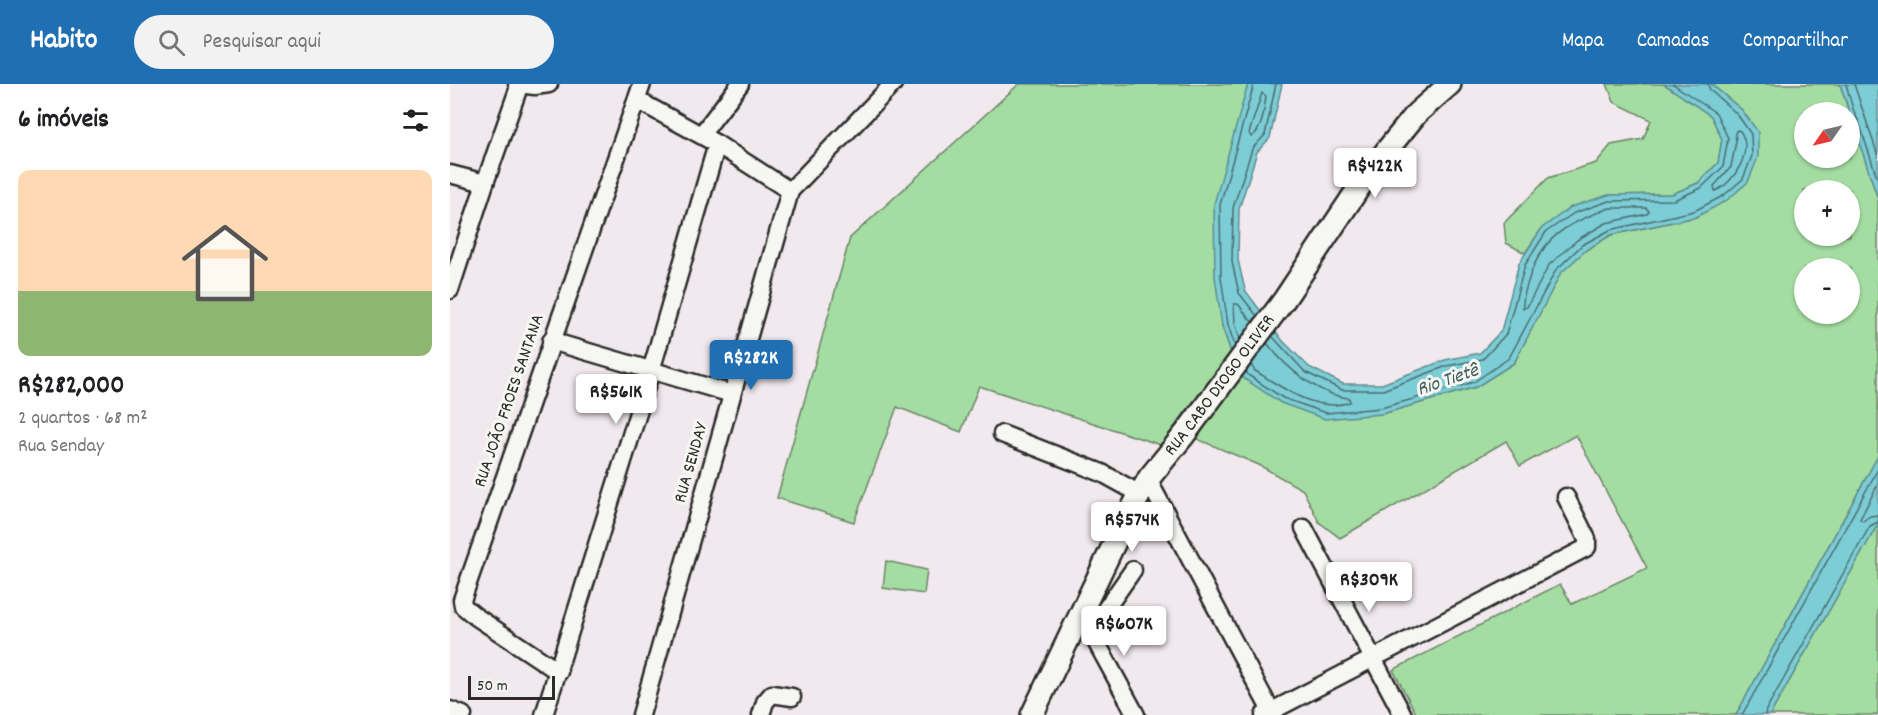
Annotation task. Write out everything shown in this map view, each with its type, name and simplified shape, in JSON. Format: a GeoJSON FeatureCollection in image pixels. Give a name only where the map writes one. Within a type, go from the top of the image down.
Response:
{"type":"FeatureCollection","features":[{"type":"Feature","properties":{"kind":"main road","name":"RUA CABO DIOGO OLIVER"},"geometry":{"type":"LineString","coordinates":[[1032,713],[1144,486],[1284,300],[1358,189],[1387,150],[1417,113],[1450,84]]}},
{"type":"Feature","properties":{"kind":"street"},"geometry":{"type":"LineString","coordinates":[[450,290],[518,84],[535,87],[549,84]]}},
{"type":"Feature","properties":{"kind":"street"},"geometry":{"type":"LineString","coordinates":[[701,135],[740,84]]}},
{"type":"Feature","properties":{"kind":"street","name":"RUA SENDAY"},"geometry":{"type":"LineString","coordinates":[[641,715],[790,191],[893,84]]}},
{"type":"Feature","properties":{"kind":"street"},"geometry":{"type":"LineString","coordinates":[[640,92],[701,135],[790,191]]}},
{"type":"Feature","properties":{"kind":"street","name":"RUA JOÃO FROES SANTANA"},"geometry":{"type":"LineString","coordinates":[[559,672],[475,616],[462,603],[640,92]]}},
{"type":"Feature","properties":{"kind":"street"},"geometry":{"type":"LineString","coordinates":[[544,715],[651,371],[717,144]]}},
{"type":"Feature","properties":{"kind":"street"},"geometry":{"type":"LineString","coordinates":[[450,174],[484,183]]}},
{"type":"Feature","properties":{"kind":"street"},"geometry":{"type":"LineString","coordinates":[[552,341],[732,394]]}},
{"type":"Feature","properties":{"kind":"street"},"geometry":{"type":"LineString","coordinates":[[1002,434],[1101,472],[1153,489],[1270,714],[1587,547],[1587,539],[1566,497]]}},
{"type":"Feature","properties":{"kind":"street"},"geometry":{"type":"LineString","coordinates":[[1304,528],[1403,715]]}},
{"type":"Feature","properties":{"kind":"street"},"geometry":{"type":"LineString","coordinates":[[1092,634],[1103,613],[1133,570]]}},
{"type":"Feature","properties":{"kind":"street"},"geometry":{"type":"LineString","coordinates":[[1081,614],[1136,715]]}},
{"type":"Feature","properties":{"kind":"street"},"geometry":{"type":"LineString","coordinates":[[761,715],[765,702],[772,694],[792,697]]}},
{"type":"Feature","properties":{"kind":"street"},"geometry":{"type":"LineString","coordinates":[[450,710],[463,715]]}},
{"type":"Feature","properties":{"kind":"green space"},"geometry":{"type":"Polygon","coordinates":[[[1019,84],[1248,84],[1222,326],[1231,352],[1161,445],[979,386],[961,432],[897,407],[854,522],[777,498],[850,238],[1019,84]]]}},
{"type":"Feature","properties":{"kind":"green space"},"geometry":{"type":"Polygon","coordinates":[[[1607,84],[1664,84],[1711,116],[1722,139],[1718,163],[1698,183],[1672,194],[1608,195],[1542,228],[1525,253],[1506,243],[1504,223],[1548,178],[1596,163],[1611,145],[1643,139],[1651,120],[1614,102],[1607,84]]]}},
{"type":"Feature","properties":{"kind":"green space"},"geometry":{"type":"Polygon","coordinates":[[[1711,84],[1840,84],[1846,102],[1794,102],[1794,168],[1860,168],[1860,144],[1878,199],[1878,456],[1736,715],[1417,715],[1393,670],[1560,584],[1572,604],[1647,568],[1576,435],[1520,466],[1506,441],[1340,538],[1319,522],[1303,490],[1259,465],[1197,439],[1239,371],[1382,414],[1476,387],[1514,363],[1560,273],[1586,250],[1611,235],[1696,217],[1742,110],[1711,84]]]}},
{"type":"Feature","properties":{"kind":"green space"},"geometry":{"type":"Polygon","coordinates":[[[1878,524],[1878,715],[1770,715],[1878,524]]]}},
{"type":"Feature","properties":{"kind":"green space"},"geometry":{"type":"Polygon","coordinates":[[[886,561],[927,570],[924,594],[883,588],[886,561]]]}},
{"type":"Feature","properties":{"kind":"water","name":"Rio Tietê"},"geometry":{"type":"Polygon","coordinates":[[[1248,84],[1282,84],[1270,138],[1257,152],[1239,209],[1238,260],[1245,290],[1283,341],[1309,367],[1343,384],[1382,384],[1445,360],[1480,353],[1501,331],[1519,263],[1542,228],[1571,207],[1608,195],[1672,194],[1698,183],[1718,163],[1722,139],[1711,116],[1664,84],[1711,84],[1742,110],[1758,132],[1758,157],[1748,182],[1726,201],[1696,217],[1611,235],[1586,250],[1561,273],[1514,363],[1476,387],[1382,414],[1325,419],[1281,403],[1243,378],[1222,326],[1215,277],[1214,204],[1248,84]]]}},
{"type":"Feature","properties":{"kind":"water"},"geometry":{"type":"Polygon","coordinates":[[[1840,84],[1878,84],[1878,199],[1860,145],[1860,102],[1846,102],[1840,84]]]}},
{"type":"Feature","properties":{"kind":"water"},"geometry":{"type":"Polygon","coordinates":[[[1878,456],[1878,524],[1770,715],[1736,715],[1878,456]]]}}]}
